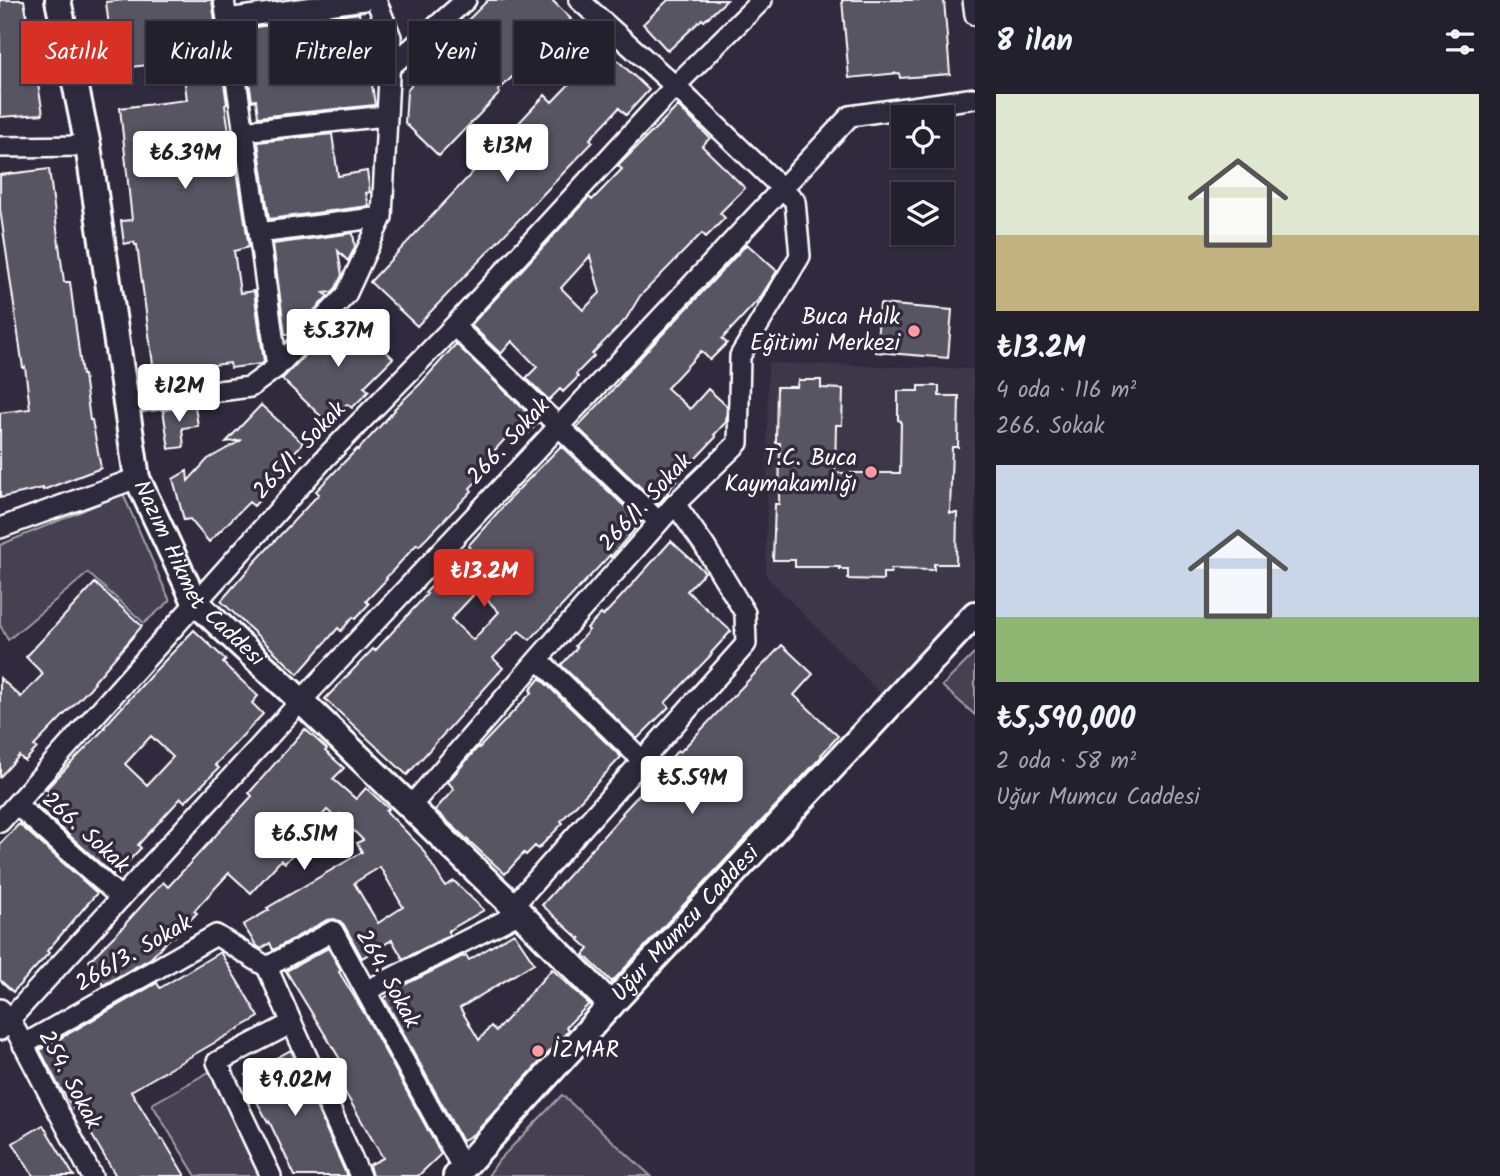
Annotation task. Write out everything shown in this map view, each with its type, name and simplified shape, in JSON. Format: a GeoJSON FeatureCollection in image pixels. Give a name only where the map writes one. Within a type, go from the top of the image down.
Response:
{"type":"FeatureCollection","features":[{"type":"Feature","properties":{"kind":"main road","name":"Nazım Hikmet Caddesi"},"geometry":{"type":"LineString","coordinates":[[58,0],[88,146],[137,478],[195,602],[517,909],[611,1005]]}},
{"type":"Feature","properties":{"kind":"main road","name":"Uğur Mumcu Caddesi"},"geometry":{"type":"LineString","coordinates":[[459,1173],[611,1005],[975,614]]}},
{"type":"Feature","properties":{"kind":"street"},"geometry":{"type":"LineString","coordinates":[[278,368],[225,10],[364,0]]}},
{"type":"Feature","properties":{"kind":"street"},"geometry":{"type":"LineString","coordinates":[[376,0],[385,21]]}},
{"type":"Feature","properties":{"kind":"street"},"geometry":{"type":"LineString","coordinates":[[395,63],[466,0]]}},
{"type":"Feature","properties":{"kind":"street","name":"266/1. Sokak"},"geometry":{"type":"LineString","coordinates":[[410,807],[675,504],[738,443],[740,356],[800,256],[795,201],[675,86],[579,0]]}},
{"type":"Feature","properties":{"kind":"street","name":"265/1. Sokak"},"geometry":{"type":"LineString","coordinates":[[0,822],[326,457],[454,326],[675,86],[762,0]]}},
{"type":"Feature","properties":{"kind":"street"},"geometry":{"type":"LineString","coordinates":[[973,0],[975,15]]}},
{"type":"Feature","properties":{"kind":"street"},"geometry":{"type":"LineString","coordinates":[[125,403],[250,387],[278,368],[346,295],[382,217],[388,84]]}},
{"type":"Feature","properties":{"kind":"street","name":"266. Sokak"},"geometry":{"type":"LineString","coordinates":[[3,1019],[121,898],[557,426],[850,116],[975,98]]}},
{"type":"Feature","properties":{"kind":"street"},"geometry":{"type":"LineString","coordinates":[[243,131],[386,116]]}},
{"type":"Feature","properties":{"kind":"street"},"geometry":{"type":"LineString","coordinates":[[0,147],[88,146]]}},
{"type":"Feature","properties":{"kind":"street"},"geometry":{"type":"LineString","coordinates":[[259,233],[382,217]]}},
{"type":"Feature","properties":{"kind":"street"},"geometry":{"type":"LineString","coordinates":[[454,326],[659,522]]}},
{"type":"Feature","properties":{"kind":"street"},"geometry":{"type":"LineString","coordinates":[[0,528],[137,478]]}},
{"type":"Feature","properties":{"kind":"street"},"geometry":{"type":"LineString","coordinates":[[366,991],[517,909],[746,644],[745,613],[704,545],[675,504]]}},
{"type":"Feature","properties":{"kind":"street"},"geometry":{"type":"LineString","coordinates":[[538,659],[643,761]]}},
{"type":"Feature","properties":{"kind":"street","name":"266. Sokak"},"geometry":{"type":"LineString","coordinates":[[17,805],[121,898]]}},
{"type":"Feature","properties":{"kind":"street","name":"264. Sokak"},"geometry":{"type":"LineString","coordinates":[[267,967],[333,931],[459,1173]]}},
{"type":"Feature","properties":{"kind":"street","name":"266/3. Sokak"},"geometry":{"type":"LineString","coordinates":[[23,1045],[216,935],[267,967]]}},
{"type":"Feature","properties":{"kind":"street"},"geometry":{"type":"LineString","coordinates":[[267,967],[360,1176]]}},
{"type":"Feature","properties":{"kind":"street","name":"254. Sokak"},"geometry":{"type":"LineString","coordinates":[[3,1019],[23,1045],[92,1176]]}},
{"type":"Feature","properties":{"kind":"street"},"geometry":{"type":"LineString","coordinates":[[271,1176],[217,1062],[292,1023]]}},
{"type":"Feature","properties":{"kind":"shaded area","name":"T.C. Buca Kaymakamlığı"},"geometry":{"type":"Polygon","coordinates":[[[768,363],[975,369],[975,596],[882,695],[766,576],[768,363]]]}},
{"type":"Feature","properties":{"kind":"shaded area"},"geometry":{"type":"Polygon","coordinates":[[[123,494],[170,601],[144,623],[88,573],[8,640],[0,625],[0,545],[123,494]]]}},
{"type":"Feature","properties":{"kind":"shaded area"},"geometry":{"type":"Polygon","coordinates":[[[975,653],[975,715],[942,686],[975,653]]]}},
{"type":"Feature","properties":{"kind":"shaded area"},"geometry":{"type":"Polygon","coordinates":[[[216,1068],[265,1176],[196,1176],[152,1104],[216,1068]]]}},
{"type":"Feature","properties":{"kind":"shaded area"},"geometry":{"type":"Polygon","coordinates":[[[562,1095],[651,1176],[488,1176],[499,1160],[562,1095]]]}},
{"type":"Feature","properties":{"kind":"building"},"geometry":{"type":"Polygon","coordinates":[[[0,0],[24,0],[28,21],[21,21],[21,84],[38,84],[43,114],[0,117],[0,0]]]}},
{"type":"Feature","properties":{"kind":"building"},"geometry":{"type":"Polygon","coordinates":[[[212,0],[215,21],[146,21],[146,65],[132,67],[132,21],[108,21],[106,2],[212,0]]]}},
{"type":"Feature","properties":{"kind":"building"},"geometry":{"type":"Polygon","coordinates":[[[488,0],[552,0],[571,19],[514,21],[514,75],[439,156],[405,123],[407,91],[412,84],[500,84],[500,21],[467,21],[488,0]]]}},
{"type":"Feature","properties":{"kind":"building"},"geometry":{"type":"Polygon","coordinates":[[[668,0],[727,0],[668,51],[643,24],[668,0]]]}},
{"type":"Feature","properties":{"kind":"building"},"geometry":{"type":"Polygon","coordinates":[[[842,0],[944,0],[950,74],[900,78],[899,73],[849,78],[842,0]]]}},
{"type":"Feature","properties":{"kind":"building"},"geometry":{"type":"Polygon","coordinates":[[[359,13],[360,21],[300,21],[359,13]]]}},
{"type":"Feature","properties":{"kind":"building"},"geometry":{"type":"Polygon","coordinates":[[[270,25],[270,84],[372,84],[375,105],[258,117],[256,100],[252,101],[249,84],[256,84],[256,27],[270,25]]]}},
{"type":"Feature","properties":{"kind":"building"},"geometry":{"type":"Polygon","coordinates":[[[614,57],[649,90],[626,115],[619,108],[590,139],[593,142],[417,326],[370,282],[545,95],[552,102],[569,84],[614,84],[614,57]]]}},
{"type":"Feature","properties":{"kind":"building"},"geometry":{"type":"Polygon","coordinates":[[[185,84],[224,84],[231,145],[249,247],[234,251],[240,293],[254,291],[264,362],[261,364],[231,368],[230,363],[154,372],[137,245],[134,242],[124,244],[121,221],[132,220],[120,108],[187,100],[185,84]]]}},
{"type":"Feature","properties":{"kind":"building"},"geometry":{"type":"Polygon","coordinates":[[[678,106],[710,138],[702,146],[745,188],[720,213],[725,218],[706,237],[702,233],[640,296],[626,319],[576,374],[578,377],[563,392],[560,389],[549,400],[526,378],[537,367],[512,341],[501,354],[471,325],[589,197],[592,200],[622,169],[618,166],[678,106]],[[590,256],[561,288],[583,310],[600,293],[590,256]]]}},
{"type":"Feature","properties":{"kind":"building"},"geometry":{"type":"Polygon","coordinates":[[[332,134],[338,176],[367,171],[370,192],[366,193],[369,206],[269,219],[258,142],[332,134]]]}},
{"type":"Feature","properties":{"kind":"building"},"geometry":{"type":"Polygon","coordinates":[[[49,169],[64,282],[70,282],[82,375],[101,468],[43,490],[0,498],[0,413],[30,409],[0,209],[0,175],[49,169]]]}},
{"type":"Feature","properties":{"kind":"building"},"geometry":{"type":"Polygon","coordinates":[[[353,233],[355,247],[348,261],[338,251],[342,275],[336,288],[332,292],[324,293],[328,296],[291,334],[285,335],[273,244],[353,233]]]}},
{"type":"Feature","properties":{"kind":"building"},"geometry":{"type":"Polygon","coordinates":[[[747,244],[777,271],[760,298],[722,339],[727,343],[710,360],[701,351],[667,388],[690,409],[708,389],[727,406],[726,422],[658,504],[577,427],[747,244]]]}},
{"type":"Feature","properties":{"kind":"building","name":"Buca Halk Eğitimi Merkezi"},"geometry":{"type":"Polygon","coordinates":[[[880,304],[952,310],[948,358],[876,352],[880,304]]]}},
{"type":"Feature","properties":{"kind":"building"},"geometry":{"type":"Polygon","coordinates":[[[345,313],[393,358],[364,387],[369,391],[352,408],[347,404],[328,423],[282,379],[345,313]]]}},
{"type":"Feature","properties":{"kind":"building"},"geometry":{"type":"Polygon","coordinates":[[[456,344],[538,423],[524,437],[515,428],[494,451],[496,454],[483,468],[486,471],[470,488],[472,491],[419,546],[417,544],[366,601],[369,604],[355,619],[353,617],[341,631],[338,628],[298,674],[221,601],[319,494],[316,491],[358,450],[456,344]]]}},
{"type":"Feature","properties":{"kind":"building","name":"T.C. Buca Kaymakamlığı"},"geometry":{"type":"Polygon","coordinates":[[[798,380],[821,380],[821,388],[843,389],[842,425],[836,425],[835,473],[900,473],[901,421],[898,420],[898,391],[919,391],[919,386],[939,386],[939,396],[959,396],[958,447],[952,447],[950,513],[957,513],[956,564],[934,564],[934,570],[891,569],[891,573],[883,573],[883,580],[848,579],[848,569],[795,567],[795,560],[773,560],[775,504],[779,504],[777,387],[797,387],[798,380]]]}},
{"type":"Feature","properties":{"kind":"building"},"geometry":{"type":"Polygon","coordinates":[[[261,405],[303,443],[272,477],[276,481],[254,506],[249,502],[209,542],[190,519],[184,520],[173,479],[187,471],[188,481],[208,459],[242,440],[226,442],[261,405]]]}},
{"type":"Feature","properties":{"kind":"building"},"geometry":{"type":"Polygon","coordinates":[[[195,406],[198,426],[182,428],[184,447],[169,449],[163,410],[195,406]]]}},
{"type":"Feature","properties":{"kind":"building"},"geometry":{"type":"Polygon","coordinates":[[[561,446],[641,522],[611,557],[610,555],[530,640],[519,631],[493,658],[503,668],[407,775],[325,699],[373,649],[375,651],[427,594],[425,593],[470,547],[468,546],[561,446]],[[478,590],[451,619],[473,640],[499,612],[478,590]]]}},
{"type":"Feature","properties":{"kind":"building"},"geometry":{"type":"Polygon","coordinates":[[[671,541],[705,572],[687,591],[731,631],[665,703],[669,707],[637,739],[561,665],[577,648],[575,646],[589,630],[587,628],[601,614],[603,616],[671,541]]]}},
{"type":"Feature","properties":{"kind":"building"},"geometry":{"type":"Polygon","coordinates":[[[95,583],[142,626],[95,683],[34,746],[37,748],[25,761],[19,756],[0,777],[0,678],[21,697],[43,674],[26,657],[95,583]]]}},
{"type":"Feature","properties":{"kind":"building"},"geometry":{"type":"Polygon","coordinates":[[[194,630],[226,660],[223,663],[258,696],[252,703],[263,714],[215,765],[219,768],[185,802],[181,798],[138,845],[141,848],[113,875],[37,806],[50,792],[46,789],[194,630]],[[151,736],[125,764],[147,785],[173,757],[151,736]]]}},
{"type":"Feature","properties":{"kind":"building"},"geometry":{"type":"Polygon","coordinates":[[[782,645],[813,674],[794,695],[838,736],[612,982],[584,955],[589,949],[579,940],[581,937],[579,939],[542,905],[678,750],[680,752],[782,645]]]}},
{"type":"Feature","properties":{"kind":"building"},"geometry":{"type":"Polygon","coordinates":[[[540,678],[621,757],[538,849],[535,846],[526,855],[524,853],[505,874],[435,810],[454,789],[448,782],[532,692],[530,690],[540,678]]]}},
{"type":"Feature","properties":{"kind":"building"},"geometry":{"type":"Polygon","coordinates":[[[305,729],[344,768],[333,779],[356,799],[366,788],[389,809],[386,811],[421,847],[445,886],[454,881],[484,910],[448,931],[450,935],[403,959],[392,940],[362,958],[344,925],[334,919],[327,920],[273,950],[270,943],[261,949],[243,925],[362,852],[357,843],[363,840],[340,814],[336,818],[327,810],[297,843],[300,846],[285,863],[281,860],[251,893],[229,873],[194,911],[197,913],[151,958],[103,985],[89,961],[163,882],[168,887],[252,796],[249,793],[305,729]],[[380,867],[354,883],[378,923],[403,907],[380,867]]]}},
{"type":"Feature","properties":{"kind":"building"},"geometry":{"type":"Polygon","coordinates":[[[19,824],[97,893],[47,951],[49,953],[13,992],[0,980],[0,844],[19,824]]]}},
{"type":"Feature","properties":{"kind":"building"},"geometry":{"type":"Polygon","coordinates":[[[514,933],[534,963],[460,1008],[479,1040],[491,1026],[496,1031],[552,969],[589,1004],[566,1027],[569,1030],[475,1133],[462,1141],[384,998],[463,956],[466,955],[469,960],[514,933]]]}},
{"type":"Feature","properties":{"kind":"building"},"geometry":{"type":"Polygon","coordinates":[[[328,948],[441,1154],[418,1176],[372,1176],[369,1165],[383,1158],[335,1075],[346,1069],[286,971],[328,948]]]}},
{"type":"Feature","properties":{"kind":"building"},"geometry":{"type":"Polygon","coordinates":[[[220,952],[259,1017],[131,1091],[185,1176],[116,1176],[76,1108],[74,1110],[57,1083],[40,1050],[157,983],[160,988],[220,952]]]}},
{"type":"Feature","properties":{"kind":"building"},"geometry":{"type":"Polygon","coordinates":[[[291,1050],[347,1176],[295,1176],[256,1100],[258,1099],[246,1075],[291,1050]]]}},
{"type":"Feature","properties":{"kind":"building"},"geometry":{"type":"Polygon","coordinates":[[[43,1125],[74,1176],[33,1176],[13,1143],[43,1125]]]}},
{"type":"Feature","properties":{"kind":"place","name":"Buca Halk Eğitimi Merkezi"},"geometry":{"type":"Point","coordinates":[914,331]}},
{"type":"Feature","properties":{"kind":"place","name":"T.C. Buca Kaymakamlığı"},"geometry":{"type":"Point","coordinates":[871,472]}},
{"type":"Feature","properties":{"kind":"place","name":"İZMAR"},"geometry":{"type":"Point","coordinates":[538,1051]}}]}
